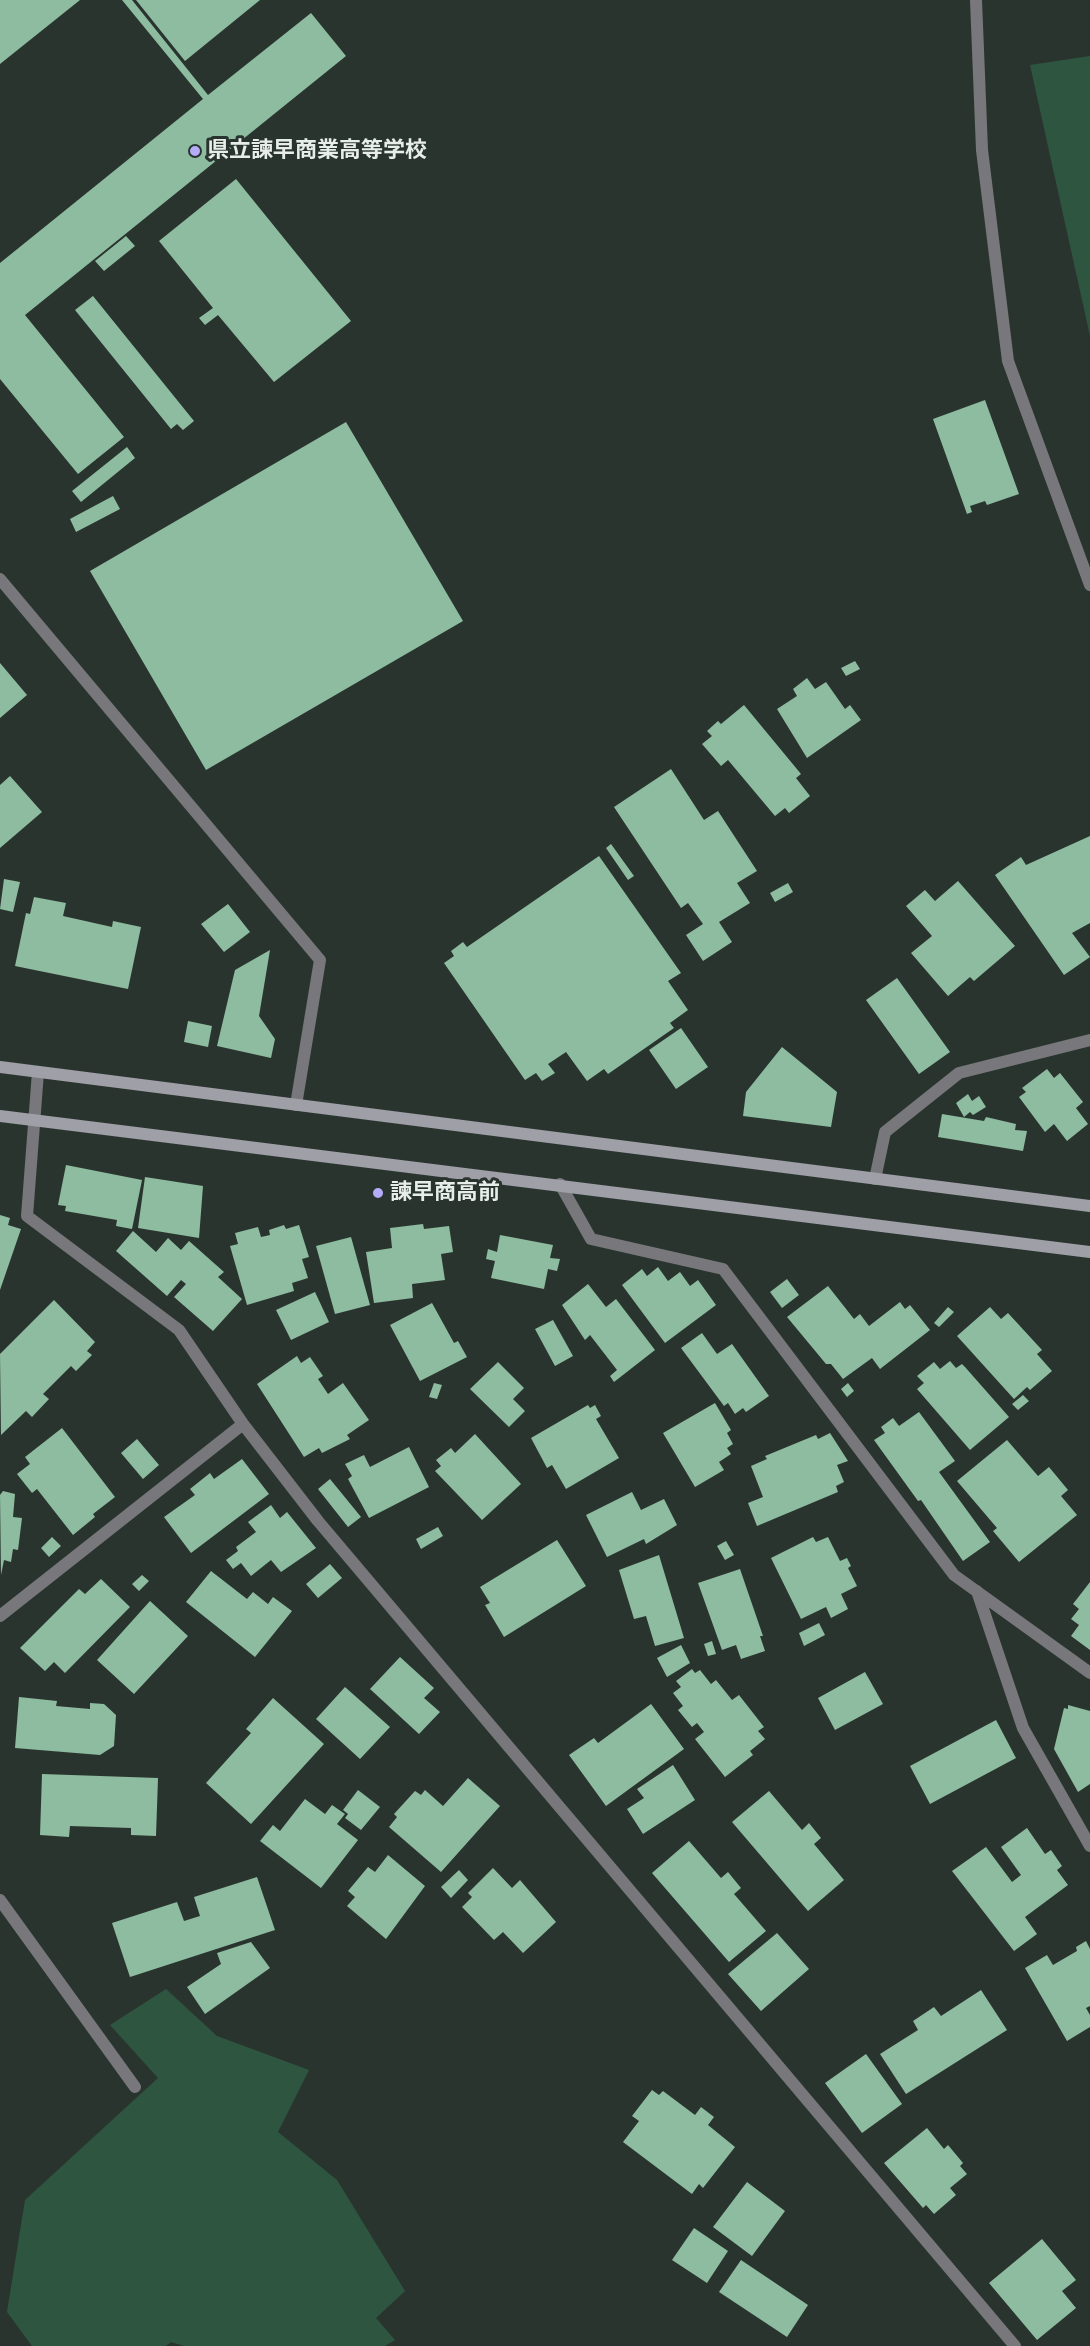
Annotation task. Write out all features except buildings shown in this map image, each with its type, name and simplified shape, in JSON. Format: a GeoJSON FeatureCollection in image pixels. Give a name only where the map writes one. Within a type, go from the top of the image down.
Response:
{"type":"FeatureCollection","features":[{"type":"Feature","properties":{"kind":"street"},"geometry":{"type":"LineString","coordinates":[[976,0],[982,150],[1008,361],[1084,576],[1090,585]]}},
{"type":"Feature","properties":{"kind":"street"},"geometry":{"type":"LineString","coordinates":[[0,579],[320,960],[296,1105]]}},
{"type":"Feature","properties":{"kind":"street"},"geometry":{"type":"LineString","coordinates":[[875,1179],[885,1132],[959,1073],[1090,1040]]}},
{"type":"Feature","properties":{"kind":"street"},"geometry":{"type":"LineString","coordinates":[[0,1068],[1090,1206]]}},
{"type":"Feature","properties":{"kind":"street"},"geometry":{"type":"LineString","coordinates":[[38,1072],[27,1216],[179,1330],[243,1424],[326,1531],[1015,2346]]}},
{"type":"Feature","properties":{"kind":"street"},"geometry":{"type":"LineString","coordinates":[[0,1116],[560,1184],[1090,1252]]}},
{"type":"Feature","properties":{"kind":"street"},"geometry":{"type":"LineString","coordinates":[[560,1184],[591,1239],[723,1269],[954,1575],[1090,1673]]}},
{"type":"Feature","properties":{"kind":"street"},"geometry":{"type":"LineString","coordinates":[[0,1616],[243,1424]]}},
{"type":"Feature","properties":{"kind":"street"},"geometry":{"type":"LineString","coordinates":[[977,1591],[1023,1728],[1090,1846]]}},
{"type":"Feature","properties":{"kind":"street"},"geometry":{"type":"LineString","coordinates":[[0,1900],[135,2087]]}},
{"type":"Feature","properties":{"kind":"green space"},"geometry":{"type":"Polygon","coordinates":[[[1090,56],[1090,336],[1030,65],[1090,56]]]}},
{"type":"Feature","properties":{"kind":"green space"},"geometry":{"type":"Polygon","coordinates":[[[166,1989],[217,2036],[309,2070],[278,2132],[337,2180],[405,2291],[376,2318],[395,2340],[385,2346],[184,2346],[171,2342],[166,2346],[32,2346],[7,2312],[25,2200],[158,2078],[110,2025],[166,1989]]]}},
{"type":"Feature","properties":{"kind":"place","name":"県立諫早商業高等学校"},"geometry":{"type":"Point","coordinates":[195,151]}},
{"type":"Feature","properties":{"kind":"place","name":"諫早商高前"},"geometry":{"type":"Point","coordinates":[378,1193]}}]}
